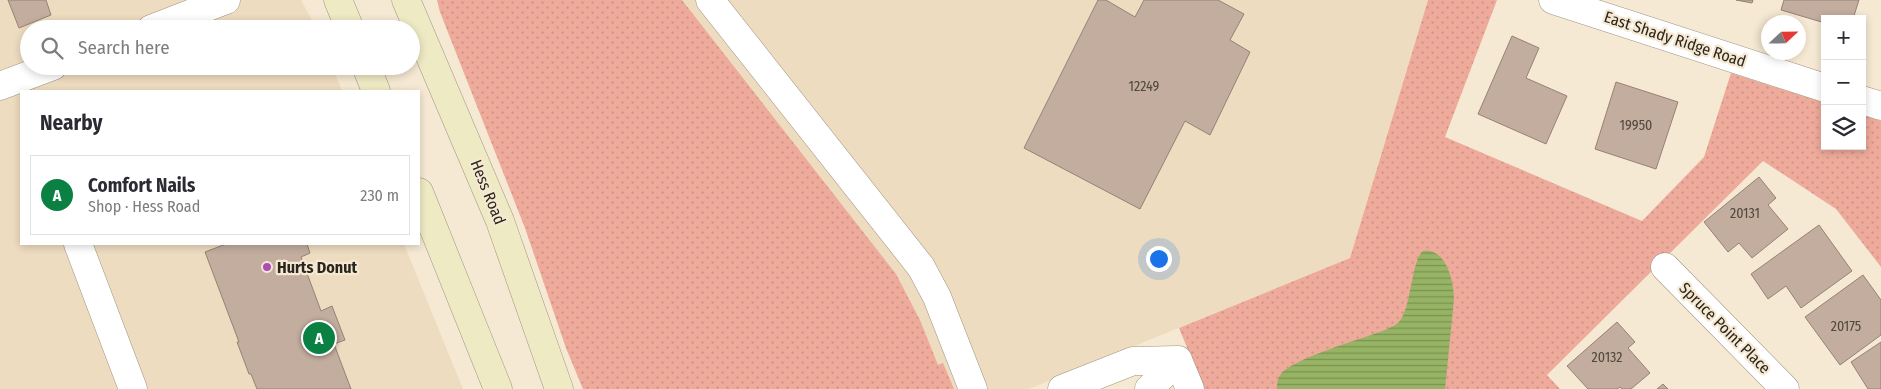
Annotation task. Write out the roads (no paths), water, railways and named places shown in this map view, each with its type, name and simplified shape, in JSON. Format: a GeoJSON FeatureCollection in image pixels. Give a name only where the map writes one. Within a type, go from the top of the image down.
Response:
{"type":"FeatureCollection","features":[{"type":"Feature","properties":{"kind":"main road"},"geometry":{"type":"LineString","coordinates":[[338,0],[346,20]]}},
{"type":"Feature","properties":{"kind":"main road","name":"Hess Road"},"geometry":{"type":"LineString","coordinates":[[406,0],[415,20]]}},
{"type":"Feature","properties":{"kind":"main road","name":"Hess Road"},"geometry":{"type":"LineString","coordinates":[[420,33],[500,221],[559,389]]}},
{"type":"Feature","properties":{"kind":"main road"},"geometry":{"type":"LineString","coordinates":[[370,75],[376,90]]}},
{"type":"Feature","properties":{"kind":"main road"},"geometry":{"type":"LineString","coordinates":[[420,194],[498,389]]}},
{"type":"Feature","properties":{"kind":"street"},"geometry":{"type":"LineString","coordinates":[[174,20],[226,0]]}},
{"type":"Feature","properties":{"kind":"street"},"geometry":{"type":"LineString","coordinates":[[710,0],[920,267],[937,297],[973,389]]}},
{"type":"Feature","properties":{"kind":"street","name":"East Shady Ridge Road"},"geometry":{"type":"LineString","coordinates":[[1553,0],[1821,87]]}},
{"type":"Feature","properties":{"kind":"street"},"geometry":{"type":"LineString","coordinates":[[12,87],[35,75]]}},
{"type":"Feature","properties":{"kind":"street"},"geometry":{"type":"LineString","coordinates":[[1866,101],[1881,106]]}},
{"type":"Feature","properties":{"kind":"street"},"geometry":{"type":"LineString","coordinates":[[78,245],[133,389]]}},
{"type":"Feature","properties":{"kind":"street","name":"Spruce Point Place"},"geometry":{"type":"LineString","coordinates":[[1665,267],[1786,389]]}},
{"type":"Feature","properties":{"kind":"street"},"geometry":{"type":"LineString","coordinates":[[1062,389],[1133,361],[1178,360]]}},
{"type":"Feature","properties":{"kind":"street"},"geometry":{"type":"LineString","coordinates":[[1149,389],[1178,360]]}},
{"type":"Feature","properties":{"kind":"street"},"geometry":{"type":"LineString","coordinates":[[1178,360],[1190,389]]}},
{"type":"Feature","properties":{"kind":"place","name":"Hurts Donut"},"geometry":{"type":"Point","coordinates":[267,267]}},
{"type":"Feature","properties":{"kind":"place","name":"Comfort Nails"},"geometry":{"type":"Point","coordinates":[319,338]}}]}
